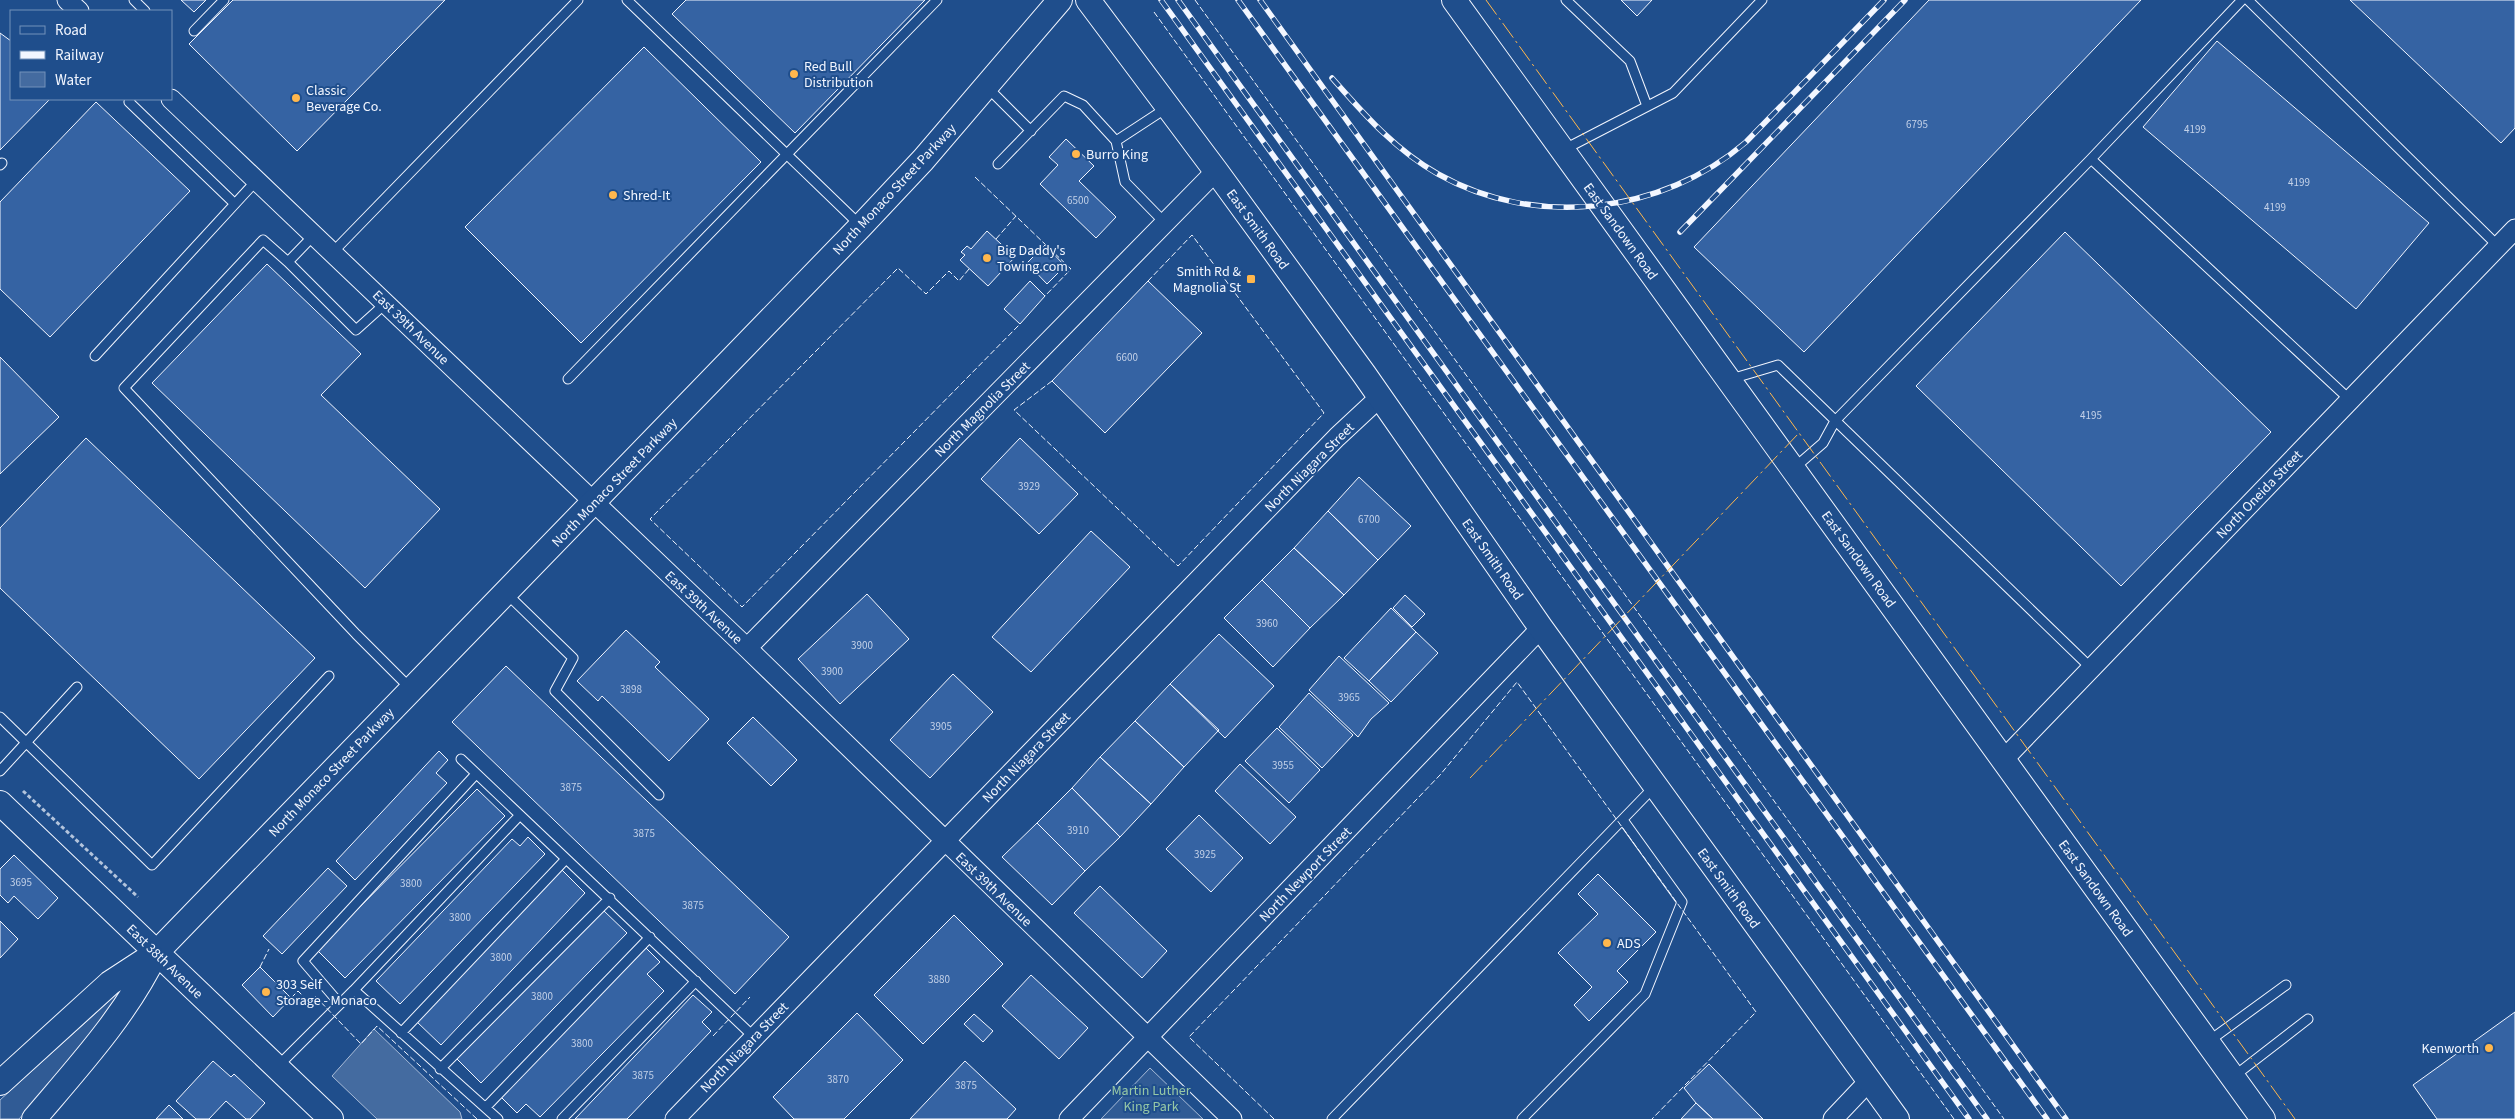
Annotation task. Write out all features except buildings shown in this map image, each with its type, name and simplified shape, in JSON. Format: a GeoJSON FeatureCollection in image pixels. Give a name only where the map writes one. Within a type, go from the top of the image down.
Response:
{"type":"FeatureCollection","features":[{"type":"Feature","properties":{"kind":"street"},"geometry":{"type":"LineString","coordinates":[[67,0],[78,10]]}},
{"type":"Feature","properties":{"kind":"street","name":"North Monaco Street Parkway"},"geometry":{"type":"LineString","coordinates":[[0,1083],[110,983],[156,953],[861,226],[1060,0]]}},
{"type":"Feature","properties":{"kind":"street","name":"East Smith Road"},"geometry":{"type":"LineString","coordinates":[[1088,0],[1216,170],[1380,397],[1541,628],[1897,1119]]}},
{"type":"Feature","properties":{"kind":"street","name":"East Sandown Road"},"geometry":{"type":"LineString","coordinates":[[1454,0],[2263,1119]]}},
{"type":"Feature","properties":{"kind":"street","name":"East 39th Avenue"},"geometry":{"type":"LineString","coordinates":[[172,100],[747,648],[1232,1119]]}},
{"type":"Feature","properties":{"kind":"street","name":"North Magnolia Street"},"geometry":{"type":"LineString","coordinates":[[747,648],[1216,170]]}},
{"type":"Feature","properties":{"kind":"street","name":"North Oneida Street"},"geometry":{"type":"LineString","coordinates":[[2004,760],[2515,228]]}},
{"type":"Feature","properties":{"kind":"street","name":"North Niagara Street"},"geometry":{"type":"LineString","coordinates":[[675,1119],[1337,437],[1380,397]]}},
{"type":"Feature","properties":{"kind":"street","name":"North Newport Street"},"geometry":{"type":"LineString","coordinates":[[1069,1119],[1541,628]]}},
{"type":"Feature","properties":{"kind":"street","name":"East 38th Avenue"},"geometry":{"type":"LineString","coordinates":[[0,803],[331,1119]]}},
{"type":"Feature","properties":{"kind":"street","name":"North Monaco Street Parkway"},"geometry":{"type":"LineString","coordinates":[[34,1119],[128,1004],[143,980],[156,953]]}},
{"type":"Feature","properties":{"kind":"street"},"geometry":{"type":"LineString","coordinates":[[1834,1119],[1869,1081]]}},
{"type":"Feature","properties":{"kind":"lane"},"geometry":{"type":"LineString","coordinates":[[134,0],[144,10]]}},
{"type":"Feature","properties":{"kind":"lane"},"geometry":{"type":"LineString","coordinates":[[194,31],[224,0]]}},
{"type":"Feature","properties":{"kind":"lane"},"geometry":{"type":"LineString","coordinates":[[333,252],[578,0]]}},
{"type":"Feature","properties":{"kind":"lane"},"geometry":{"type":"LineString","coordinates":[[626,0],[861,226]]}},
{"type":"Feature","properties":{"kind":"lane"},"geometry":{"type":"LineString","coordinates":[[568,379],[937,0]]}},
{"type":"Feature","properties":{"kind":"lane"},"geometry":{"type":"LineString","coordinates":[[1566,0],[1630,61],[1647,106]]}},
{"type":"Feature","properties":{"kind":"lane"},"geometry":{"type":"LineString","coordinates":[[1563,150],[1673,92],[1762,0]]}},
{"type":"Feature","properties":{"kind":"lane"},"geometry":{"type":"LineString","coordinates":[[1793,469],[1823,443],[1835,421],[2092,159],[2242,0]]}},
{"type":"Feature","properties":{"kind":"lane"},"geometry":{"type":"LineString","coordinates":[[2248,0],[2498,246]]}},
{"type":"Feature","properties":{"kind":"lane"},"geometry":{"type":"LineString","coordinates":[[986,86],[1031,131]]}},
{"type":"Feature","properties":{"kind":"lane"},"geometry":{"type":"LineString","coordinates":[[998,164],[1064,96],[1083,104],[1116,141],[1126,182],[1165,223]]}},
{"type":"Feature","properties":{"kind":"lane"},"geometry":{"type":"LineString","coordinates":[[130,100],[129,102],[235,204]]}},
{"type":"Feature","properties":{"kind":"lane"},"geometry":{"type":"LineString","coordinates":[[1116,141],[1168,107]]}},
{"type":"Feature","properties":{"kind":"lane"},"geometry":{"type":"LineString","coordinates":[[2092,159],[2350,400]]}},
{"type":"Feature","properties":{"kind":"lane"},"geometry":{"type":"LineString","coordinates":[[95,356],[256,181]]}},
{"type":"Feature","properties":{"kind":"lane"},"geometry":{"type":"LineString","coordinates":[[288,262],[314,235]]}},
{"type":"Feature","properties":{"kind":"lane"},"geometry":{"type":"LineString","coordinates":[[386,302],[356,330],[288,262],[263,240],[124,388],[356,634],[412,689]]}},
{"type":"Feature","properties":{"kind":"lane"},"geometry":{"type":"LineString","coordinates":[[1729,380],[1778,365],[2092,668]]}},
{"type":"Feature","properties":{"kind":"lane"},"geometry":{"type":"LineString","coordinates":[[505,593],[574,658],[554,691],[659,795]]}},
{"type":"Feature","properties":{"kind":"lane"},"geometry":{"type":"LineString","coordinates":[[0,717],[152,864],[329,676]]}},
{"type":"Feature","properties":{"kind":"lane"},"geometry":{"type":"LineString","coordinates":[[0,770],[77,687]]}},
{"type":"Feature","properties":{"kind":"lane"},"geometry":{"type":"LineString","coordinates":[[461,759],[610,898],[754,1037]]}},
{"type":"Feature","properties":{"kind":"lane"},"geometry":{"type":"LineString","coordinates":[[340,1004],[303,961],[476,774]]}},
{"type":"Feature","properties":{"kind":"lane"},"geometry":{"type":"LineString","coordinates":[[1332,1119],[1656,786]]}},
{"type":"Feature","properties":{"kind":"lane"},"geometry":{"type":"LineString","coordinates":[[276,1068],[354,990],[520,815]]}},
{"type":"Feature","properties":{"kind":"lane"},"geometry":{"type":"LineString","coordinates":[[1522,1119],[1645,994],[1682,902],[1623,820]]}},
{"type":"Feature","properties":{"kind":"lane"},"geometry":{"type":"LineString","coordinates":[[401,1033],[566,859]]}},
{"type":"Feature","properties":{"kind":"lane"},"geometry":{"type":"LineString","coordinates":[[440,1069],[610,898]]}},
{"type":"Feature","properties":{"kind":"lane"},"geometry":{"type":"LineString","coordinates":[[486,1107],[650,937]]}},
{"type":"Feature","properties":{"kind":"lane"},"geometry":{"type":"LineString","coordinates":[[562,1119],[696,981]]}},
{"type":"Feature","properties":{"kind":"lane"},"geometry":{"type":"LineString","coordinates":[[2208,1042],[2286,985]]}},
{"type":"Feature","properties":{"kind":"lane"},"geometry":{"type":"LineString","coordinates":[[354,990],[498,1119]]}},
{"type":"Feature","properties":{"kind":"lane"},"geometry":{"type":"LineString","coordinates":[[2233,1077],[2308,1019]]}},
{"type":"Feature","properties":{"kind":"path"},"geometry":{"type":"LineString","coordinates":[[0,770],[138,897]]}},
{"type":"Feature","properties":{"kind":"shaded area"},"geometry":{"type":"Polygon","coordinates":[[[129,983],[98,1027],[19,1119],[0,1119],[0,1100],[129,983]]]}},
{"type":"Feature","properties":{"kind":"shaded area","name":"Martin Luther King Park"},"geometry":{"type":"Polygon","coordinates":[[[1150,1068],[1203,1119],[1101,1119],[1150,1068]]]}},
{"type":"Feature","properties":{"kind":"water"},"geometry":{"type":"Polygon","coordinates":[[[374,1029],[460,1112],[462,1119],[377,1119],[332,1076],[374,1029]]]}},
{"type":"Feature","properties":{"kind":"railway"},"geometry":{"type":"LineString","coordinates":[[1161,0],[1969,1119]]}},
{"type":"Feature","properties":{"kind":"railway"},"geometry":{"type":"LineString","coordinates":[[1178,0],[1987,1119]]}},
{"type":"Feature","properties":{"kind":"railway"},"geometry":{"type":"LineString","coordinates":[[1238,0],[2047,1119]]}},
{"type":"Feature","properties":{"kind":"railway"},"geometry":{"type":"LineString","coordinates":[[1260,0],[2066,1119]]}},
{"type":"Feature","properties":{"kind":"railway"},"geometry":{"type":"LineString","coordinates":[[1332,78],[1368,118],[1394,143],[1438,174],[1476,191],[1515,202],[1556,207],[1597,206],[1637,198],[1676,185],[1713,166],[1746,142],[1884,0]]}},
{"type":"Feature","properties":{"kind":"railway"},"geometry":{"type":"LineString","coordinates":[[1680,232],[1905,0]]}},
{"type":"Feature","properties":{"kind":"fence"},"geometry":{"type":"LineString","coordinates":[[1195,0],[2004,1119]]}},
{"type":"Feature","properties":{"kind":"fence"},"geometry":{"type":"LineString","coordinates":[[1154,12],[1954,1119]]}},
{"type":"Feature","properties":{"kind":"fence"},"geometry":{"type":"LineString","coordinates":[[975,177],[1071,269],[1045,296]]}},
{"type":"Feature","properties":{"kind":"fence"},"geometry":{"type":"LineString","coordinates":[[996,239],[1016,216]]}},
{"type":"Feature","properties":{"kind":"fence"},"geometry":{"type":"LineString","coordinates":[[1052,381],[1014,410],[1178,566],[1324,413],[1192,235],[1148,281]]}},
{"type":"Feature","properties":{"kind":"fence"},"geometry":{"type":"LineString","coordinates":[[969,269],[959,281],[949,271],[926,294],[898,268],[650,519],[742,607],[1020,324]]}},
{"type":"Feature","properties":{"kind":"fence"},"geometry":{"type":"LineString","coordinates":[[1274,1119],[1189,1037],[1440,775],[1517,682],[1756,1012],[1652,1119]]}},
{"type":"Feature","properties":{"kind":"fence"},"geometry":{"type":"LineString","coordinates":[[260,967],[269,949]]}},
{"type":"Feature","properties":{"kind":"fence"},"geometry":{"type":"LineString","coordinates":[[291,998],[298,991],[309,1002],[315,996],[361,1044],[377,1026],[477,1119]]}},
{"type":"Feature","properties":{"kind":"fence"},"geometry":{"type":"LineString","coordinates":[[713,1036],[750,997]]}},
{"type":"Feature","properties":{"kind":"power"},"geometry":{"type":"LineString","coordinates":[[1486,0],[2295,1119]]}},
{"type":"Feature","properties":{"kind":"power"},"geometry":{"type":"LineString","coordinates":[[1470,778],[1799,433]]}},
{"type":"Feature","properties":{"kind":"place","name":"Red Bull Distribution"},"geometry":{"type":"Point","coordinates":[794,74]}},
{"type":"Feature","properties":{"kind":"place","name":"Classic Beverage Co."},"geometry":{"type":"Point","coordinates":[296,98]}},
{"type":"Feature","properties":{"kind":"place","name":"Burro King"},"geometry":{"type":"Point","coordinates":[1076,154]}},
{"type":"Feature","properties":{"kind":"place","name":"Shred-It"},"geometry":{"type":"Point","coordinates":[613,195]}},
{"type":"Feature","properties":{"kind":"place","name":"Big Daddy's Towing.com"},"geometry":{"type":"Point","coordinates":[987,258]}},
{"type":"Feature","properties":{"kind":"place","name":"Smith Rd & Magnolia St"},"geometry":{"type":"Point","coordinates":[1251,279]}},
{"type":"Feature","properties":{"kind":"place","name":"ADS"},"geometry":{"type":"Point","coordinates":[1607,943]}},
{"type":"Feature","properties":{"kind":"place","name":"303 Self Storage - Monaco"},"geometry":{"type":"Point","coordinates":[266,992]}},
{"type":"Feature","properties":{"kind":"place","name":"Kenworth"},"geometry":{"type":"Point","coordinates":[2489,1048]}}]}
